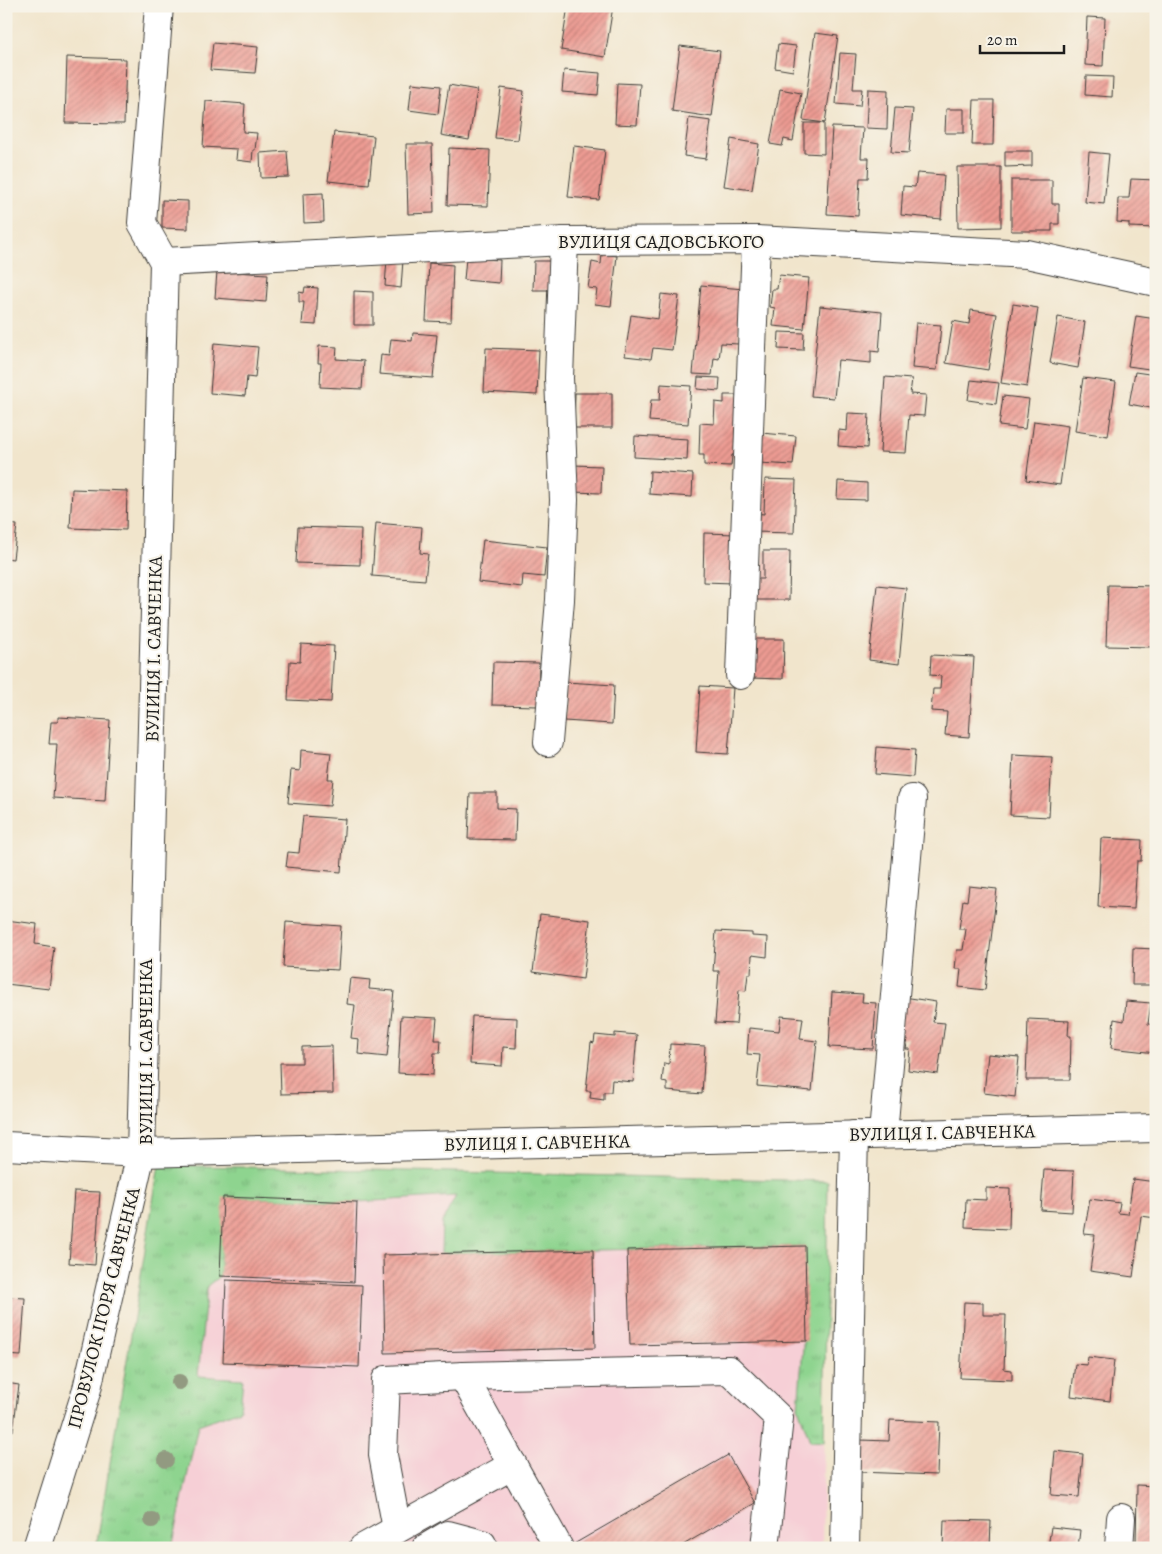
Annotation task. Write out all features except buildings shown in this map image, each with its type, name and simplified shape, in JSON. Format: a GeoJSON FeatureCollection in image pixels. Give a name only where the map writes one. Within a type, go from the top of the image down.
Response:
{"type":"FeatureCollection","features":[{"type":"Feature","properties":{"kind":"street"},"geometry":{"type":"LineString","coordinates":[[159,6],[142,223],[164,262]]}},
{"type":"Feature","properties":{"kind":"street"},"geometry":{"type":"LineString","coordinates":[[740,675],[756,240]]}},
{"type":"Feature","properties":{"kind":"street","name":"ВУЛИЦЯ САДОВСЬКОГО"},"geometry":{"type":"LineString","coordinates":[[164,262],[564,242],[756,240],[1028,254],[1156,282]]}},
{"type":"Feature","properties":{"kind":"street"},"geometry":{"type":"LineString","coordinates":[[548,742],[560,600],[564,500],[559,378],[564,242]]}},
{"type":"Feature","properties":{"kind":"street","name":"ВУЛИЦЯ І. САВЧЕНКА"},"geometry":{"type":"LineString","coordinates":[[164,262],[142,1153],[1156,1128]]}},
{"type":"Feature","properties":{"kind":"street"},"geometry":{"type":"LineString","coordinates":[[883,1134],[912,799]]}},
{"type":"Feature","properties":{"kind":"street"},"geometry":{"type":"LineString","coordinates":[[845,1548],[854,1135]]}},
{"type":"Feature","properties":{"kind":"street"},"geometry":{"type":"LineString","coordinates":[[6,1146],[142,1153]]}},
{"type":"Feature","properties":{"kind":"street","name":"ПРОВУЛОК ІГОРЯ САВЧЕНКА"},"geometry":{"type":"LineString","coordinates":[[37,1548],[87,1389],[142,1153]]}},
{"type":"Feature","properties":{"kind":"street"},"geometry":{"type":"LineString","coordinates":[[397,1529],[383,1455],[386,1380],[463,1376],[729,1370],[779,1418],[764,1548]]}},
{"type":"Feature","properties":{"kind":"street"},"geometry":{"type":"LineString","coordinates":[[463,1376],[559,1548]]}},
{"type":"Feature","properties":{"kind":"street"},"geometry":{"type":"LineString","coordinates":[[363,1548],[513,1465]]}},
{"type":"Feature","properties":{"kind":"street"},"geometry":{"type":"LineString","coordinates":[[1119,1548],[1121,1518]]}},
{"type":"Feature","properties":{"kind":"street"},"geometry":{"type":"LineString","coordinates":[[426,1548],[448,1535],[482,1544],[484,1548]]}},
{"type":"Feature","properties":{"kind":"shaded area"},"geometry":{"type":"Polygon","coordinates":[[[159,1165],[828,1181],[822,1548],[98,1548],[159,1165]]]}},
{"type":"Feature","properties":{"kind":"green space"},"geometry":{"type":"Polygon","coordinates":[[[159,1165],[828,1181],[824,1442],[810,1441],[798,1407],[803,1348],[805,1246],[441,1253],[442,1222],[456,1196],[357,1202],[224,1197],[220,1276],[207,1286],[198,1376],[243,1379],[240,1410],[198,1425],[172,1548],[96,1548],[159,1165]]]}}]}
